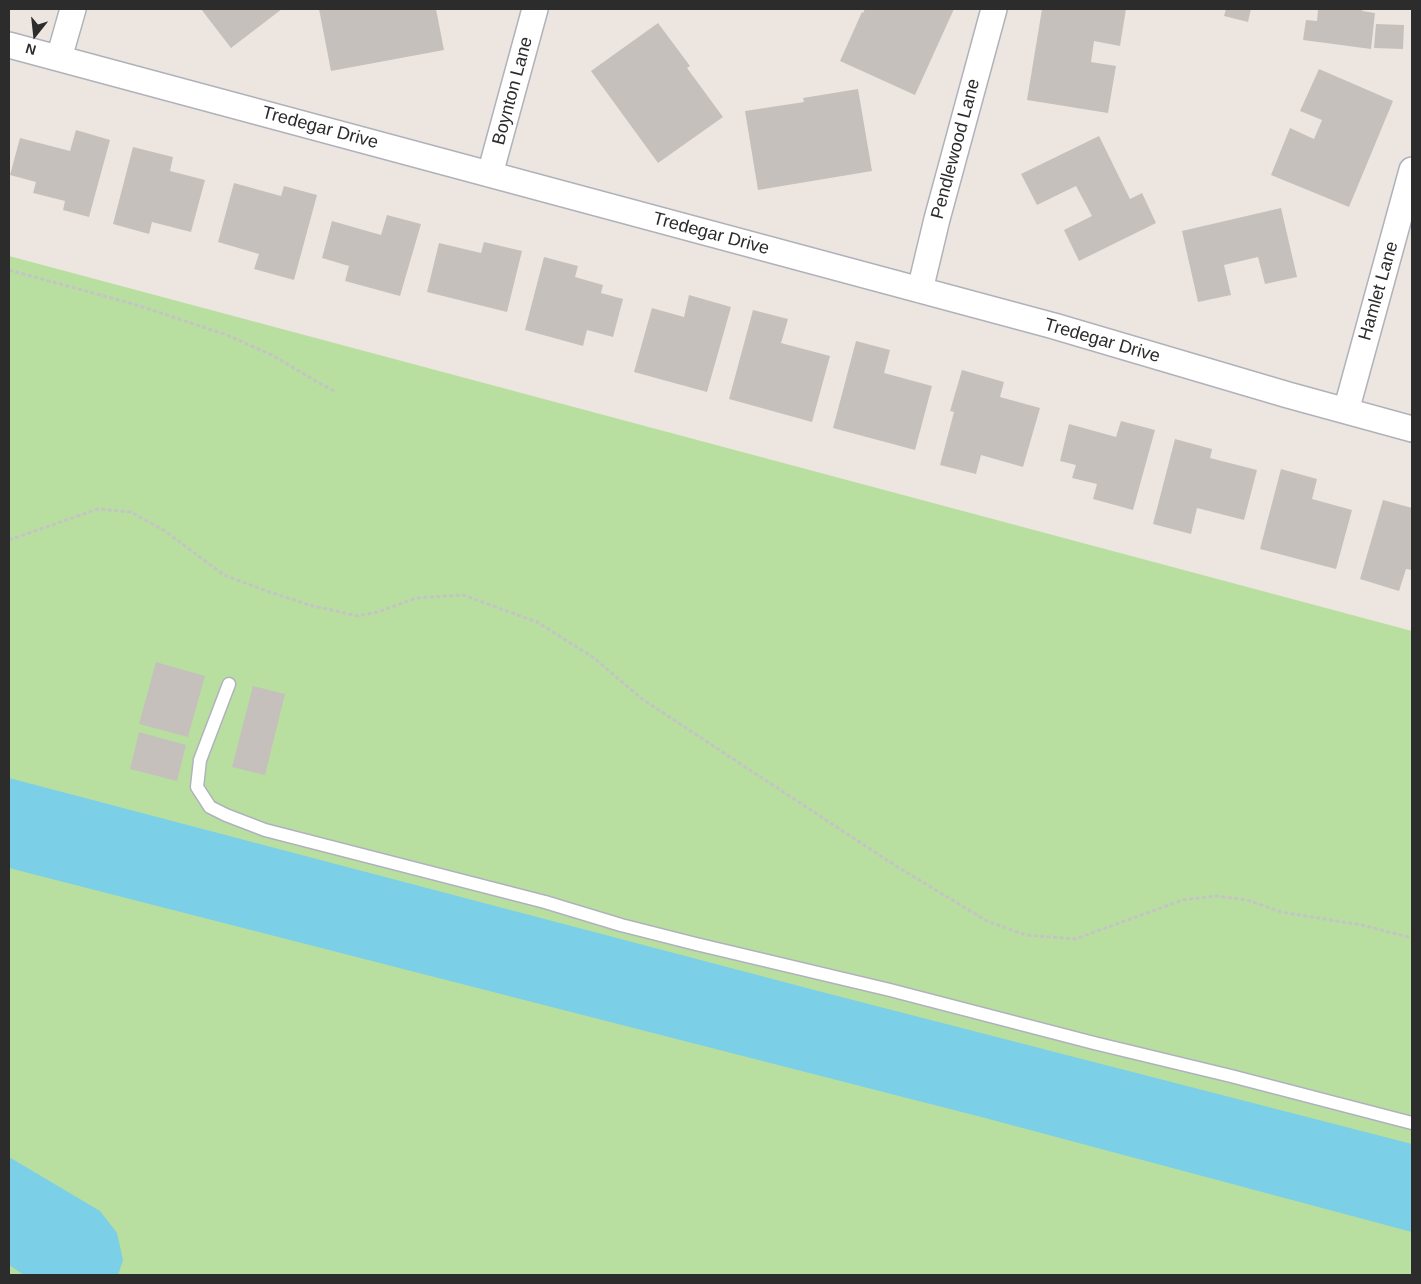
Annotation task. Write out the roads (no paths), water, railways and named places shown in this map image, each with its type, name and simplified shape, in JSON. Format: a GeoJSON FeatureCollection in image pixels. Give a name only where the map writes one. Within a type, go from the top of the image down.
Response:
{"type":"FeatureCollection","features":[{"type":"Feature","properties":{"kind":"street"},"geometry":{"type":"LineString","coordinates":[[59,58],[73,9]]}},
{"type":"Feature","properties":{"kind":"street","name":"Boynton Lane"},"geometry":{"type":"LineString","coordinates":[[490,174],[535,9]]}},
{"type":"Feature","properties":{"kind":"street","name":"Pendlewood Lane"},"geometry":{"type":"LineString","coordinates":[[920,290],[994,9]]}},
{"type":"Feature","properties":{"kind":"street","name":"Tredegar Drive"},"geometry":{"type":"LineString","coordinates":[[9,45],[1054,326],[1288,395],[1412,429]]}},
{"type":"Feature","properties":{"kind":"street","name":"Hamlet Lane"},"geometry":{"type":"LineString","coordinates":[[1346,411],[1412,170]]}},
{"type":"Feature","properties":{"kind":"lane"},"geometry":{"type":"LineString","coordinates":[[229,684],[200,760],[197,787],[210,807],[265,830],[545,902],[621,925],[890,990],[1412,1124]]}},
{"type":"Feature","properties":{"kind":"water"},"geometry":{"type":"Polygon","coordinates":[[[9,778],[822,992],[1412,1144],[1412,1232],[985,1118],[9,868],[9,778]]]}},
{"type":"Feature","properties":{"kind":"water"},"geometry":{"type":"Polygon","coordinates":[[[9,1157],[100,1211],[117,1233],[123,1260],[118,1275],[24,1275],[9,1265],[9,1157]]]}}]}
